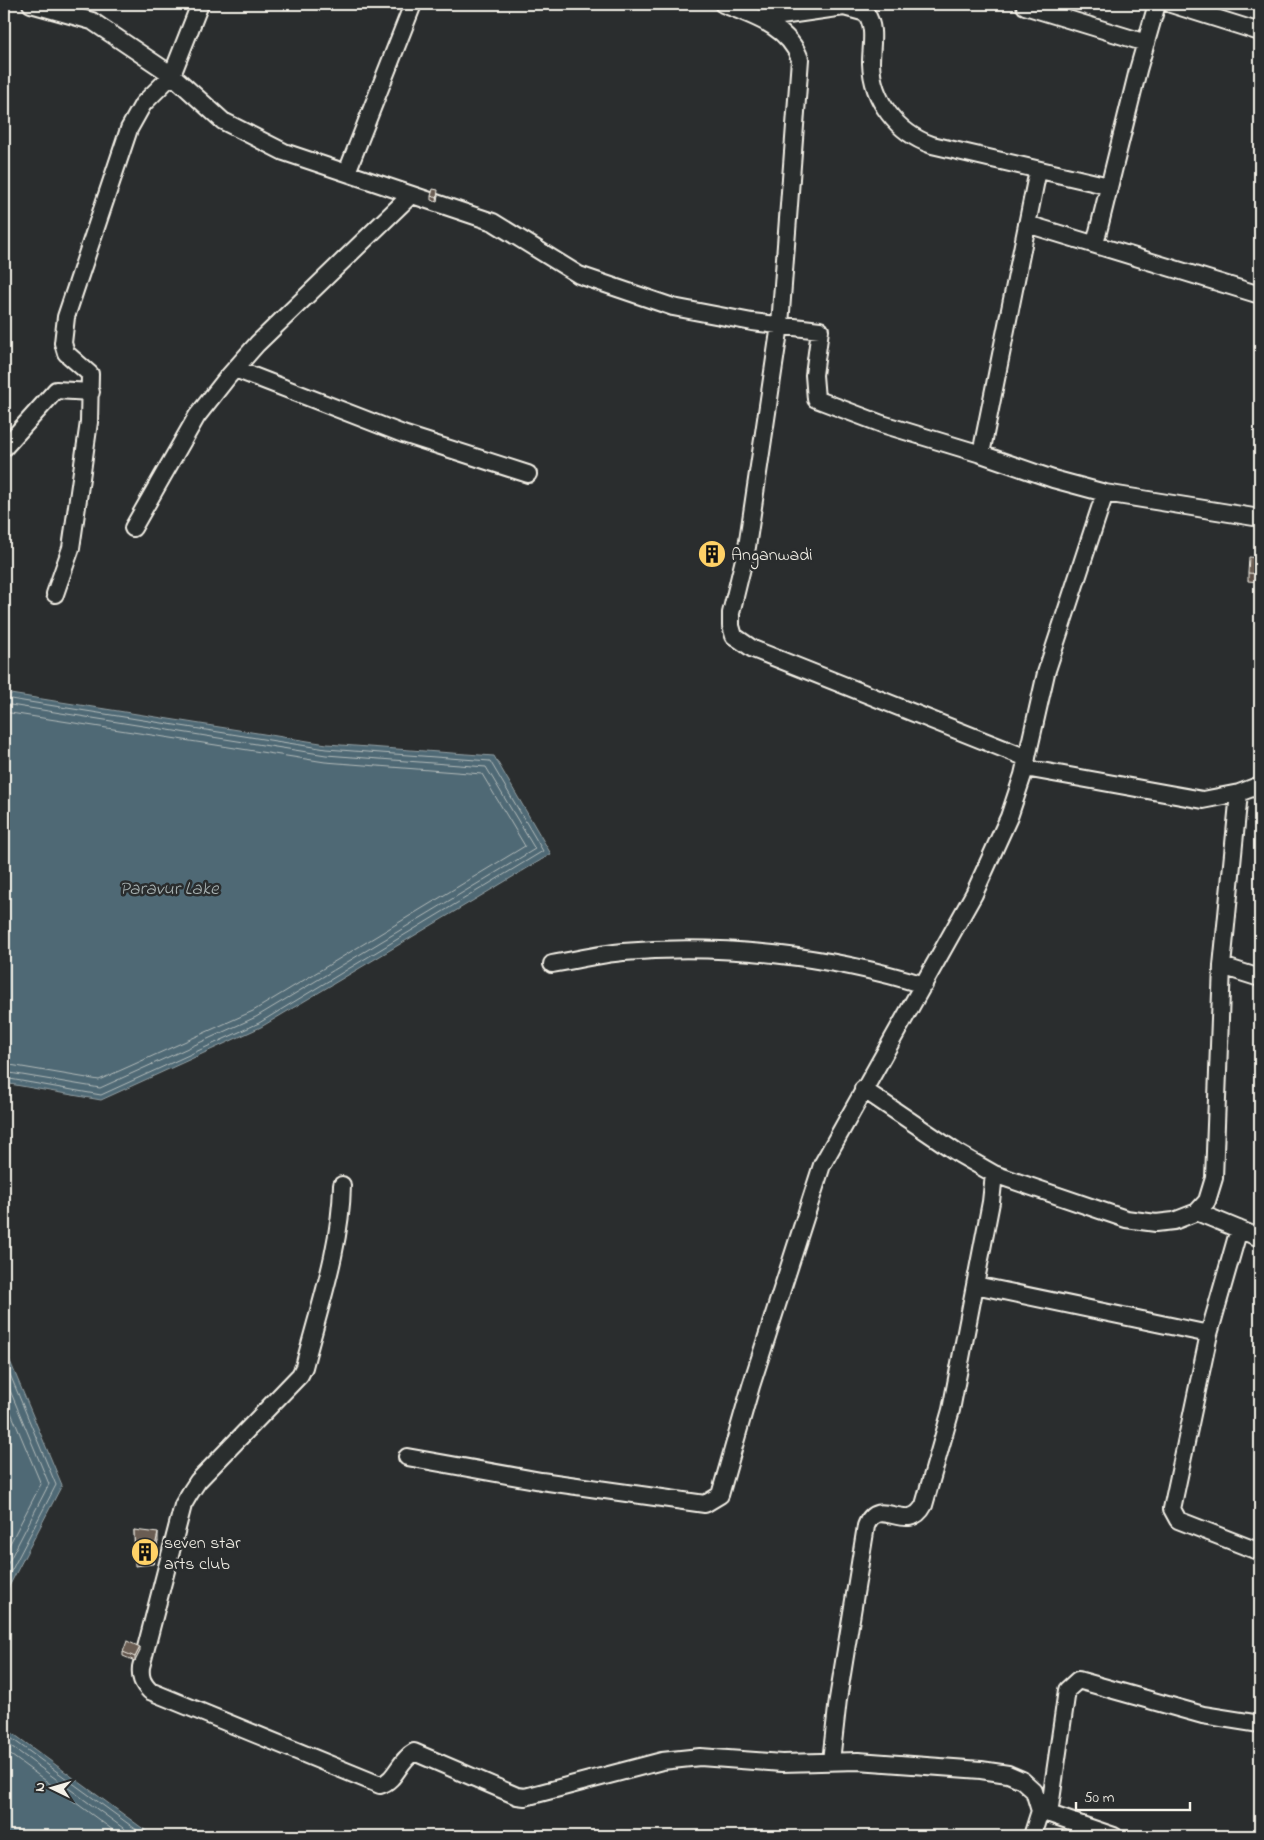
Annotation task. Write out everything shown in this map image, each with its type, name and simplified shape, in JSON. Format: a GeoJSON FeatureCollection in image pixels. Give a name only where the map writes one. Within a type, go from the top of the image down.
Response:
{"type":"FeatureCollection","features":[{"type":"Feature","properties":{"kind":"street"},"geometry":{"type":"LineString","coordinates":[[31,4],[92,21],[172,76],[223,122],[284,152],[493,222],[579,275],[673,307],[752,322],[820,330],[814,375],[816,399],[882,424],[981,454],[1052,479],[1105,493],[1260,518]]}},
{"type":"Feature","properties":{"kind":"street"},"geometry":{"type":"LineString","coordinates":[[55,594],[71,548],[89,422],[90,374],[66,354],[63,343],[66,316],[129,129],[143,104],[172,76],[200,4]]}},
{"type":"Feature","properties":{"kind":"street"},"geometry":{"type":"LineString","coordinates":[[347,172],[413,4]]}},
{"type":"Feature","properties":{"kind":"street"},"geometry":{"type":"LineString","coordinates":[[723,4],[742,7],[783,33],[795,46],[800,59],[780,325],[747,547],[732,613],[731,626],[734,636],[753,649],[1026,763],[1185,798],[1203,800],[1239,793],[1260,785]]}},
{"type":"Feature","properties":{"kind":"street"},"geometry":{"type":"LineString","coordinates":[[1095,244],[1157,4]]}},
{"type":"Feature","properties":{"kind":"street"},"geometry":{"type":"LineString","coordinates":[[1171,4],[1260,32]]}},
{"type":"Feature","properties":{"kind":"street"},"geometry":{"type":"LineString","coordinates":[[760,19],[844,6],[856,8],[866,13],[872,28],[872,74],[876,89],[892,118],[904,131],[917,140],[932,145],[1109,186]]}},
{"type":"Feature","properties":{"kind":"street"},"geometry":{"type":"LineString","coordinates":[[1025,6],[1146,43]]}},
{"type":"Feature","properties":{"kind":"street"},"geometry":{"type":"LineString","coordinates":[[981,454],[1038,170]]}},
{"type":"Feature","properties":{"kind":"street"},"geometry":{"type":"LineString","coordinates":[[133,528],[198,416],[235,368],[257,344],[411,195]]}},
{"type":"Feature","properties":{"kind":"street"},"geometry":{"type":"LineString","coordinates":[[1027,224],[1260,295]]}},
{"type":"Feature","properties":{"kind":"street"},"geometry":{"type":"LineString","coordinates":[[235,368],[403,434],[528,474]]}},
{"type":"Feature","properties":{"kind":"street"},"geometry":{"type":"LineString","coordinates":[[4,448],[56,390],[90,392]]}},
{"type":"Feature","properties":{"kind":"street"},"geometry":{"type":"LineString","coordinates":[[407,1458],[541,1481],[705,1504],[715,1499],[723,1489],[751,1386],[822,1165],[974,894],[1009,817],[1026,763],[1046,673],[1105,493]]}},
{"type":"Feature","properties":{"kind":"street"},"geometry":{"type":"LineString","coordinates":[[863,1089],[959,1154],[994,1174],[1126,1219],[1156,1223],[1174,1221],[1197,1212],[1207,1201],[1214,1178],[1222,966],[1239,793]]}},
{"type":"Feature","properties":{"kind":"street"},"geometry":{"type":"LineString","coordinates":[[552,964],[622,952],[770,954],[868,969],[924,985]]}},
{"type":"Feature","properties":{"kind":"street"},"geometry":{"type":"LineString","coordinates":[[1222,966],[1260,978]]}},
{"type":"Feature","properties":{"kind":"street"},"geometry":{"type":"LineString","coordinates":[[831,1761],[838,1699],[866,1526],[868,1519],[875,1514],[880,1513],[911,1518],[920,1513],[924,1505],[951,1410],[994,1174]]}},
{"type":"Feature","properties":{"kind":"street"},"geometry":{"type":"LineString","coordinates":[[342,1185],[341,1210],[337,1234],[304,1367],[300,1375],[198,1481],[183,1505],[141,1667],[140,1675],[143,1684],[150,1691],[380,1785],[387,1783],[408,1755],[414,1752],[517,1796],[525,1797],[662,1761],[700,1758],[782,1763],[831,1761],[962,1768],[1008,1774],[1022,1780],[1034,1791],[1045,1812],[1114,1836]]}},
{"type":"Feature","properties":{"kind":"street"},"geometry":{"type":"LineString","coordinates":[[1197,1212],[1260,1238]]}},
{"type":"Feature","properties":{"kind":"street"},"geometry":{"type":"LineString","coordinates":[[1239,1229],[1209,1334],[1172,1504],[1173,1513],[1178,1520],[1260,1552]]}},
{"type":"Feature","properties":{"kind":"street"},"geometry":{"type":"LineString","coordinates":[[975,1285],[1209,1334]]}},
{"type":"Feature","properties":{"kind":"street"},"geometry":{"type":"LineString","coordinates":[[1032,1836],[1045,1812],[1067,1690],[1078,1680],[1203,1714],[1260,1724]]}},
{"type":"Feature","properties":{"kind":"water","name":"Paravur Lake"},"geometry":{"type":"Polygon","coordinates":[[[4,693],[327,744],[494,756],[551,854],[261,1027],[101,1100],[4,1083],[4,693]]]}},
{"type":"Feature","properties":{"kind":"water"},"geometry":{"type":"Polygon","coordinates":[[[4,1347],[62,1485],[4,1596],[4,1347]]]}},
{"type":"Feature","properties":{"kind":"water"},"geometry":{"type":"Polygon","coordinates":[[[4,1727],[153,1836],[4,1836],[4,1727]]]}},
{"type":"Feature","properties":{"kind":"building"},"geometry":{"type":"Polygon","coordinates":[[[433,189],[438,190],[437,198],[431,196],[433,189]]]}},
{"type":"Feature","properties":{"kind":"building","name":"Anganwadi"},"geometry":{"type":"Polygon","coordinates":[[[707,541],[719,542],[717,559],[705,556],[707,541]]]}},
{"type":"Feature","properties":{"kind":"building"},"geometry":{"type":"Polygon","coordinates":[[[1249,557],[1260,558],[1260,574],[1248,573],[1249,557]]]}},
{"type":"Feature","properties":{"kind":"building","name":"seven star arts club"},"geometry":{"type":"Polygon","coordinates":[[[134,1530],[158,1533],[153,1555],[135,1558],[134,1530]]]}},
{"type":"Feature","properties":{"kind":"building"},"geometry":{"type":"Polygon","coordinates":[[[127,1641],[140,1647],[135,1657],[123,1652],[127,1641]]]}},
{"type":"Feature","properties":{"kind":"place","name":"Anganwadi"},"geometry":{"type":"Point","coordinates":[712,554]}},
{"type":"Feature","properties":{"kind":"place","name":"seven star arts club"},"geometry":{"type":"Point","coordinates":[145,1552]}}]}
